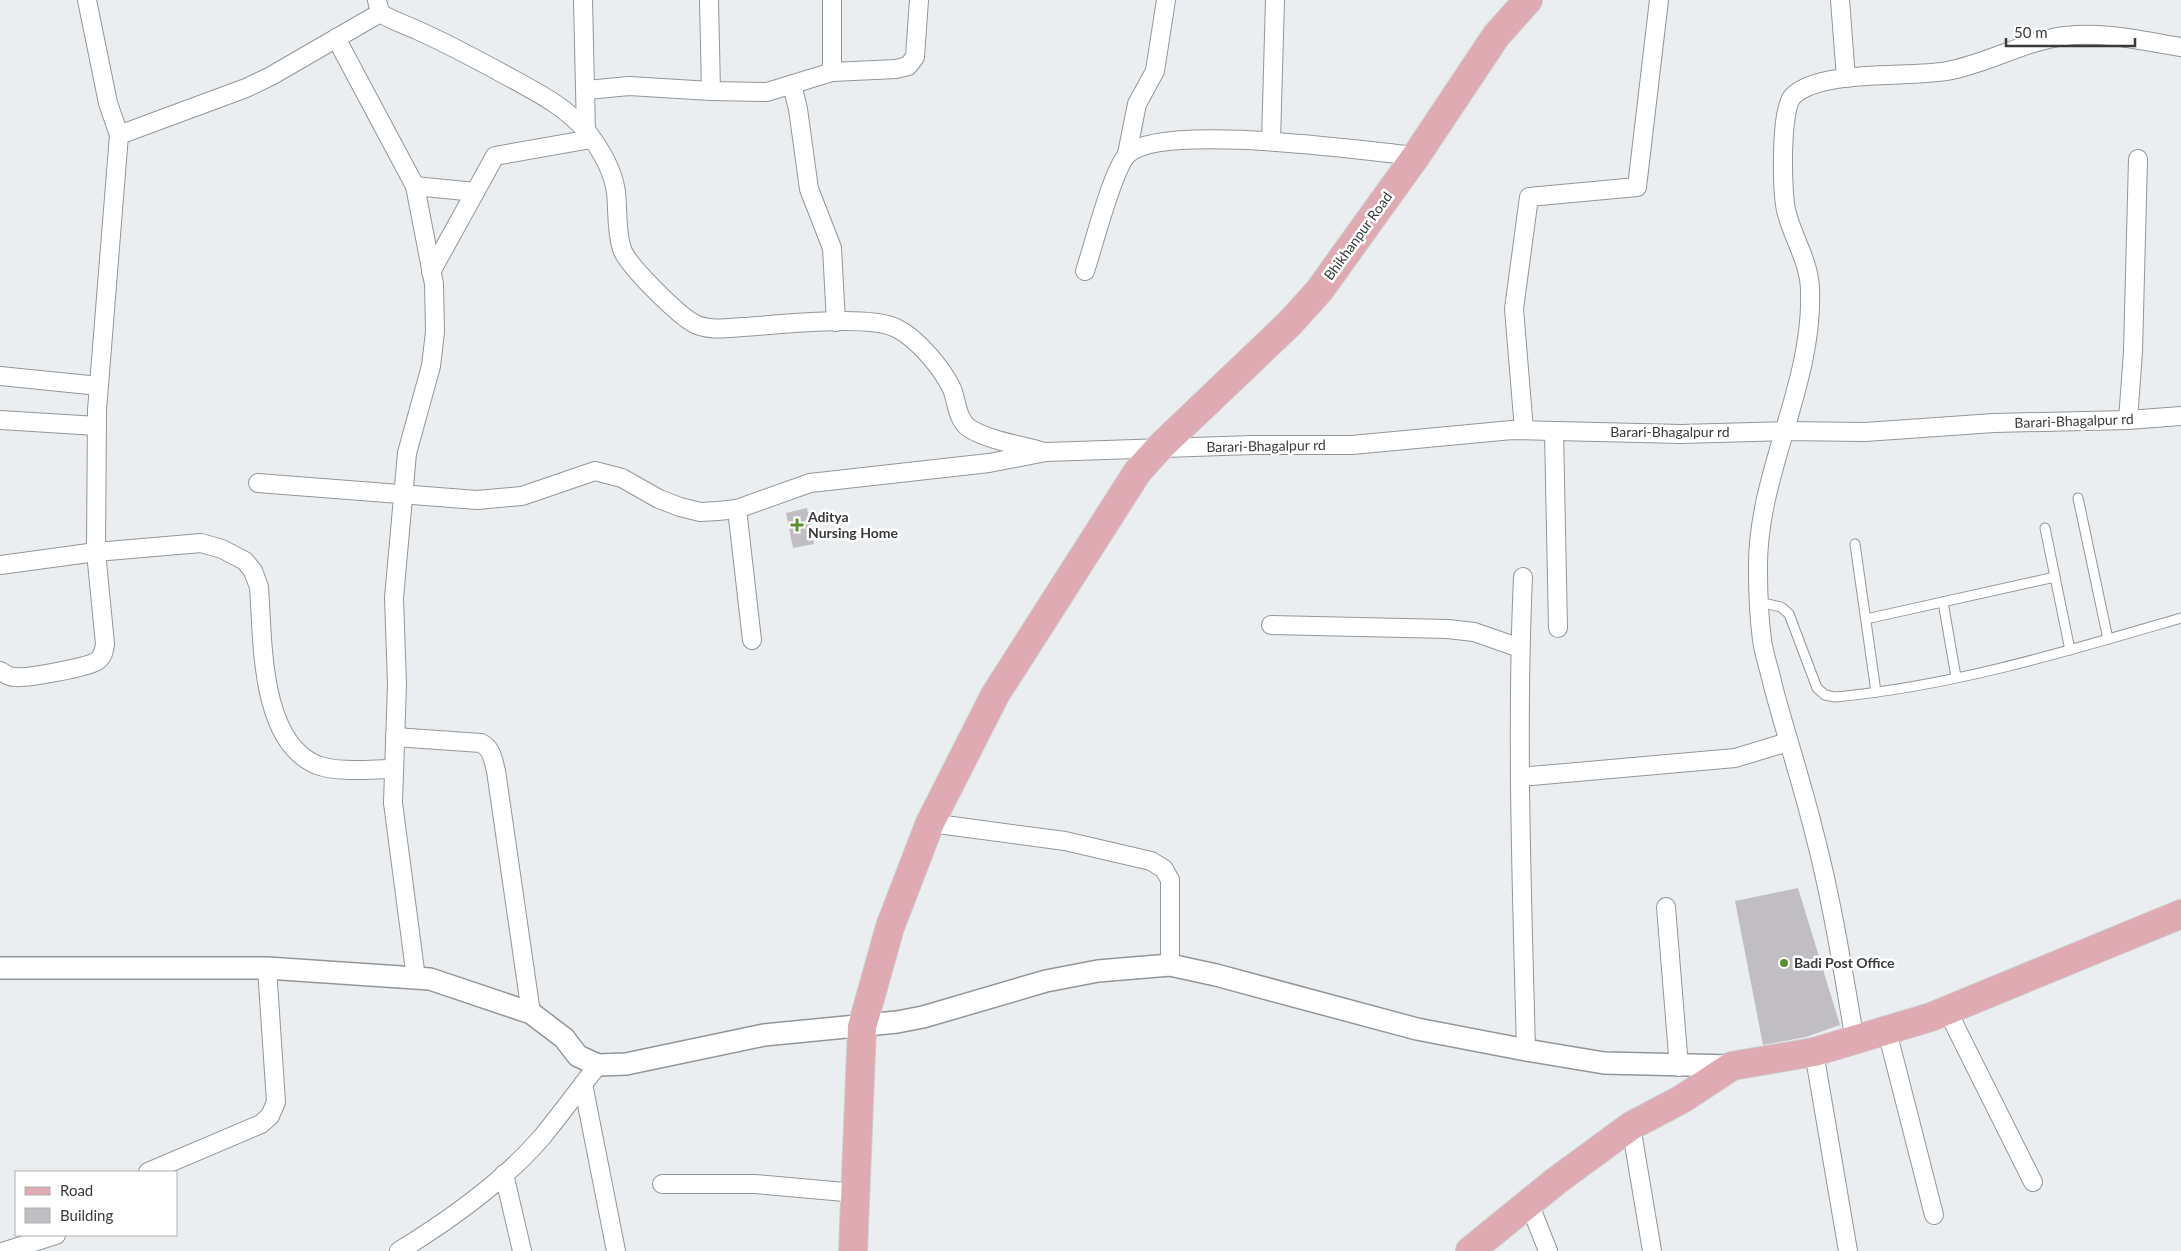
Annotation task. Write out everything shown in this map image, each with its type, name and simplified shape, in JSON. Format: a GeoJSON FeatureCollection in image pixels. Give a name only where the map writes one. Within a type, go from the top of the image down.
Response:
{"type":"FeatureCollection","features":[{"type":"Feature","properties":{"kind":"main road","name":"Bhikhanpur Road"},"geometry":{"type":"LineString","coordinates":[[853,1251],[862,1027],[890,927],[930,823],[996,695],[1138,470],[1289,324],[1319,291],[1416,156],[1496,36],[1528,0]]}},
{"type":"Feature","properties":{"kind":"main road"},"geometry":{"type":"LineString","coordinates":[[1470,1251],[1529,1202],[1631,1126],[1682,1099],[1732,1066],[1814,1052],[1888,1031],[1947,1010],[2181,914]]}},
{"type":"Feature","properties":{"kind":"street"},"geometry":{"type":"LineString","coordinates":[[0,671],[13,677],[25,677],[87,665],[98,661],[104,654],[105,644],[96,552],[97,426],[119,135],[108,103],[88,0]]}},
{"type":"Feature","properties":{"kind":"street"},"geometry":{"type":"LineString","coordinates":[[584,0],[589,135]]}},
{"type":"Feature","properties":{"kind":"street"},"geometry":{"type":"LineString","coordinates":[[709,0],[711,92]]}},
{"type":"Feature","properties":{"kind":"street"},"geometry":{"type":"LineString","coordinates":[[832,0],[832,72]]}},
{"type":"Feature","properties":{"kind":"street"},"geometry":{"type":"LineString","coordinates":[[587,90],[629,86],[711,92],[766,92],[832,72],[896,69],[908,66],[913,62],[918,34],[919,0]]}},
{"type":"Feature","properties":{"kind":"street"},"geometry":{"type":"LineString","coordinates":[[1085,271],[1114,179],[1127,154],[1137,104],[1155,71],[1166,0]]}},
{"type":"Feature","properties":{"kind":"street"},"geometry":{"type":"LineString","coordinates":[[1271,141],[1276,0]]}},
{"type":"Feature","properties":{"kind":"street"},"geometry":{"type":"LineString","coordinates":[[1524,430],[1514,309],[1529,197],[1637,187],[1659,0]]}},
{"type":"Feature","properties":{"kind":"street"},"geometry":{"type":"LineString","coordinates":[[1840,0],[1846,78]]}},
{"type":"Feature","properties":{"kind":"street"},"geometry":{"type":"LineString","coordinates":[[119,135],[246,88],[271,76],[336,38],[379,6],[395,22],[419,31],[467,54],[554,101],[589,135],[609,168],[615,190],[619,234],[623,251],[630,263],[680,314],[696,325],[714,329],[869,321],[896,328],[928,354],[944,374],[953,390],[960,414],[967,427],[982,434],[1046,452]]}},
{"type":"Feature","properties":{"kind":"street"},"geometry":{"type":"LineString","coordinates":[[1855,1041],[1826,878],[1762,641],[1759,602],[1758,550],[1762,517],[1772,470],[1796,392],[1807,338],[1810,290],[1806,262],[1786,210],[1783,144],[1785,114],[1789,98],[1802,89],[1846,78],[1945,72],[2063,36],[2091,35],[2181,47]]}},
{"type":"Feature","properties":{"kind":"street"},"geometry":{"type":"LineString","coordinates":[[336,38],[415,186],[434,284],[435,332],[431,366],[407,453],[405,493],[394,598],[398,684],[393,803],[423,979]]}},
{"type":"Feature","properties":{"kind":"street"},"geometry":{"type":"LineString","coordinates":[[792,85],[798,109],[809,189],[832,248],[836,322]]}},
{"type":"Feature","properties":{"kind":"street"},"geometry":{"type":"LineString","coordinates":[[432,272],[494,156],[589,135]]}},
{"type":"Feature","properties":{"kind":"street"},"geometry":{"type":"LineString","coordinates":[[1127,154],[1138,147],[1152,143],[1195,140],[1271,141],[1416,156]]}},
{"type":"Feature","properties":{"kind":"street"},"geometry":{"type":"LineString","coordinates":[[2128,420],[2133,352],[2138,159]]}},
{"type":"Feature","properties":{"kind":"street"},"geometry":{"type":"LineString","coordinates":[[415,186],[475,192]]}},
{"type":"Feature","properties":{"kind":"street"},"geometry":{"type":"LineString","coordinates":[[0,376],[99,386]]}},
{"type":"Feature","properties":{"kind":"street","name":"Barari-Bhagalpur rd"},"geometry":{"type":"LineString","coordinates":[[1046,452],[1253,445],[1352,445],[1512,430],[1681,434],[1785,431],[1865,432],[1994,423],[2128,420],[2181,416]]}},
{"type":"Feature","properties":{"kind":"street"},"geometry":{"type":"LineString","coordinates":[[0,420],[97,426]]}},
{"type":"Feature","properties":{"kind":"street"},"geometry":{"type":"LineString","coordinates":[[1554,431],[1558,628]]}},
{"type":"Feature","properties":{"kind":"street"},"geometry":{"type":"LineString","coordinates":[[258,483],[477,500],[508,499],[536,492],[595,471],[622,478],[659,499],[700,512],[737,509],[810,483],[989,463],[1046,452]]}},
{"type":"Feature","properties":{"kind":"street"},"geometry":{"type":"LineString","coordinates":[[737,509],[752,640]]}},
{"type":"Feature","properties":{"kind":"street"},"geometry":{"type":"LineString","coordinates":[[0,565],[96,552],[201,543],[222,549],[245,561],[253,571],[259,587],[266,688],[277,719],[289,740],[304,756],[318,765],[336,768],[394,769]]}},
{"type":"Feature","properties":{"kind":"street"},"geometry":{"type":"LineString","coordinates":[[1523,577],[1520,648],[1520,777],[1526,1050]]}},
{"type":"Feature","properties":{"kind":"street"},"geometry":{"type":"LineString","coordinates":[[1271,625],[1448,629],[1474,632],[1520,648]]}},
{"type":"Feature","properties":{"kind":"street"},"geometry":{"type":"LineString","coordinates":[[395,737],[481,743],[487,746],[490,751],[497,779],[531,1013]]}},
{"type":"Feature","properties":{"kind":"street"},"geometry":{"type":"LineString","coordinates":[[1520,777],[1735,758],[1788,742]]}},
{"type":"Feature","properties":{"kind":"street"},"geometry":{"type":"LineString","coordinates":[[930,823],[1066,840],[1151,860],[1164,869],[1170,880],[1170,965]]}},
{"type":"Feature","properties":{"kind":"street"},"geometry":{"type":"LineString","coordinates":[[1666,907],[1679,1066]]}},
{"type":"Feature","properties":{"kind":"street"},"geometry":{"type":"LineString","coordinates":[[0,968],[267,968],[423,979],[531,1013],[564,1038],[578,1056],[598,1065],[626,1064],[764,1035],[862,1027],[923,1016],[1046,981],[1098,971],[1170,965],[1216,975],[1416,1029],[1526,1050],[1604,1063],[1732,1066]]}},
{"type":"Feature","properties":{"kind":"street"},"geometry":{"type":"LineString","coordinates":[[150,1171],[260,1124],[270,1116],[276,1102],[267,968]]}},
{"type":"Feature","properties":{"kind":"street"},"geometry":{"type":"LineString","coordinates":[[1947,1010],[2033,1182]]}},
{"type":"Feature","properties":{"kind":"street"},"geometry":{"type":"LineString","coordinates":[[1888,1031],[1934,1215]]}},
{"type":"Feature","properties":{"kind":"street"},"geometry":{"type":"LineString","coordinates":[[1814,1052],[1848,1251]]}},
{"type":"Feature","properties":{"kind":"street"},"geometry":{"type":"LineString","coordinates":[[398,1251],[424,1236],[504,1174],[541,1138],[598,1065]]}},
{"type":"Feature","properties":{"kind":"street"},"geometry":{"type":"LineString","coordinates":[[583,1084],[616,1251]]}},
{"type":"Feature","properties":{"kind":"street"},"geometry":{"type":"LineString","coordinates":[[1631,1126],[1652,1251]]}},
{"type":"Feature","properties":{"kind":"street"},"geometry":{"type":"LineString","coordinates":[[504,1174],[522,1251]]}},
{"type":"Feature","properties":{"kind":"street"},"geometry":{"type":"LineString","coordinates":[[662,1184],[755,1184],[856,1193]]}},
{"type":"Feature","properties":{"kind":"street"},"geometry":{"type":"LineString","coordinates":[[1529,1202],[1548,1251]]}},
{"type":"Feature","properties":{"kind":"street"},"geometry":{"type":"LineString","coordinates":[[5,1251],[53,1236]]}},
{"type":"Feature","properties":{"kind":"lane"},"geometry":{"type":"LineString","coordinates":[[2078,498],[2108,639]]}},
{"type":"Feature","properties":{"kind":"lane"},"geometry":{"type":"LineString","coordinates":[[2045,528],[2070,650]]}},
{"type":"Feature","properties":{"kind":"lane"},"geometry":{"type":"LineString","coordinates":[[1855,544],[1876,692]]}},
{"type":"Feature","properties":{"kind":"lane"},"geometry":{"type":"LineString","coordinates":[[1866,619],[2055,577]]}},
{"type":"Feature","properties":{"kind":"lane"},"geometry":{"type":"LineString","coordinates":[[1759,602],[1782,607],[1789,614],[1817,688],[1825,694],[1836,697],[1876,692],[2011,666],[2181,618]]}},
{"type":"Feature","properties":{"kind":"lane"},"geometry":{"type":"LineString","coordinates":[[1943,602],[1956,677]]}},
{"type":"Feature","properties":{"kind":"building"},"geometry":{"type":"Polygon","coordinates":[[[807,508],[814,544],[793,548],[786,513],[807,508]]]}},
{"type":"Feature","properties":{"kind":"building","name":"Badi Post Office"},"geometry":{"type":"Polygon","coordinates":[[[1798,888],[1840,1025],[1806,1037],[1763,1045],[1735,901],[1798,888]]]}},
{"type":"Feature","properties":{"kind":"place","name":"Aditya Nursing Home"},"geometry":{"type":"Point","coordinates":[797,525]}},
{"type":"Feature","properties":{"kind":"place","name":"Badi Post Office"},"geometry":{"type":"Point","coordinates":[1784,963]}}]}
